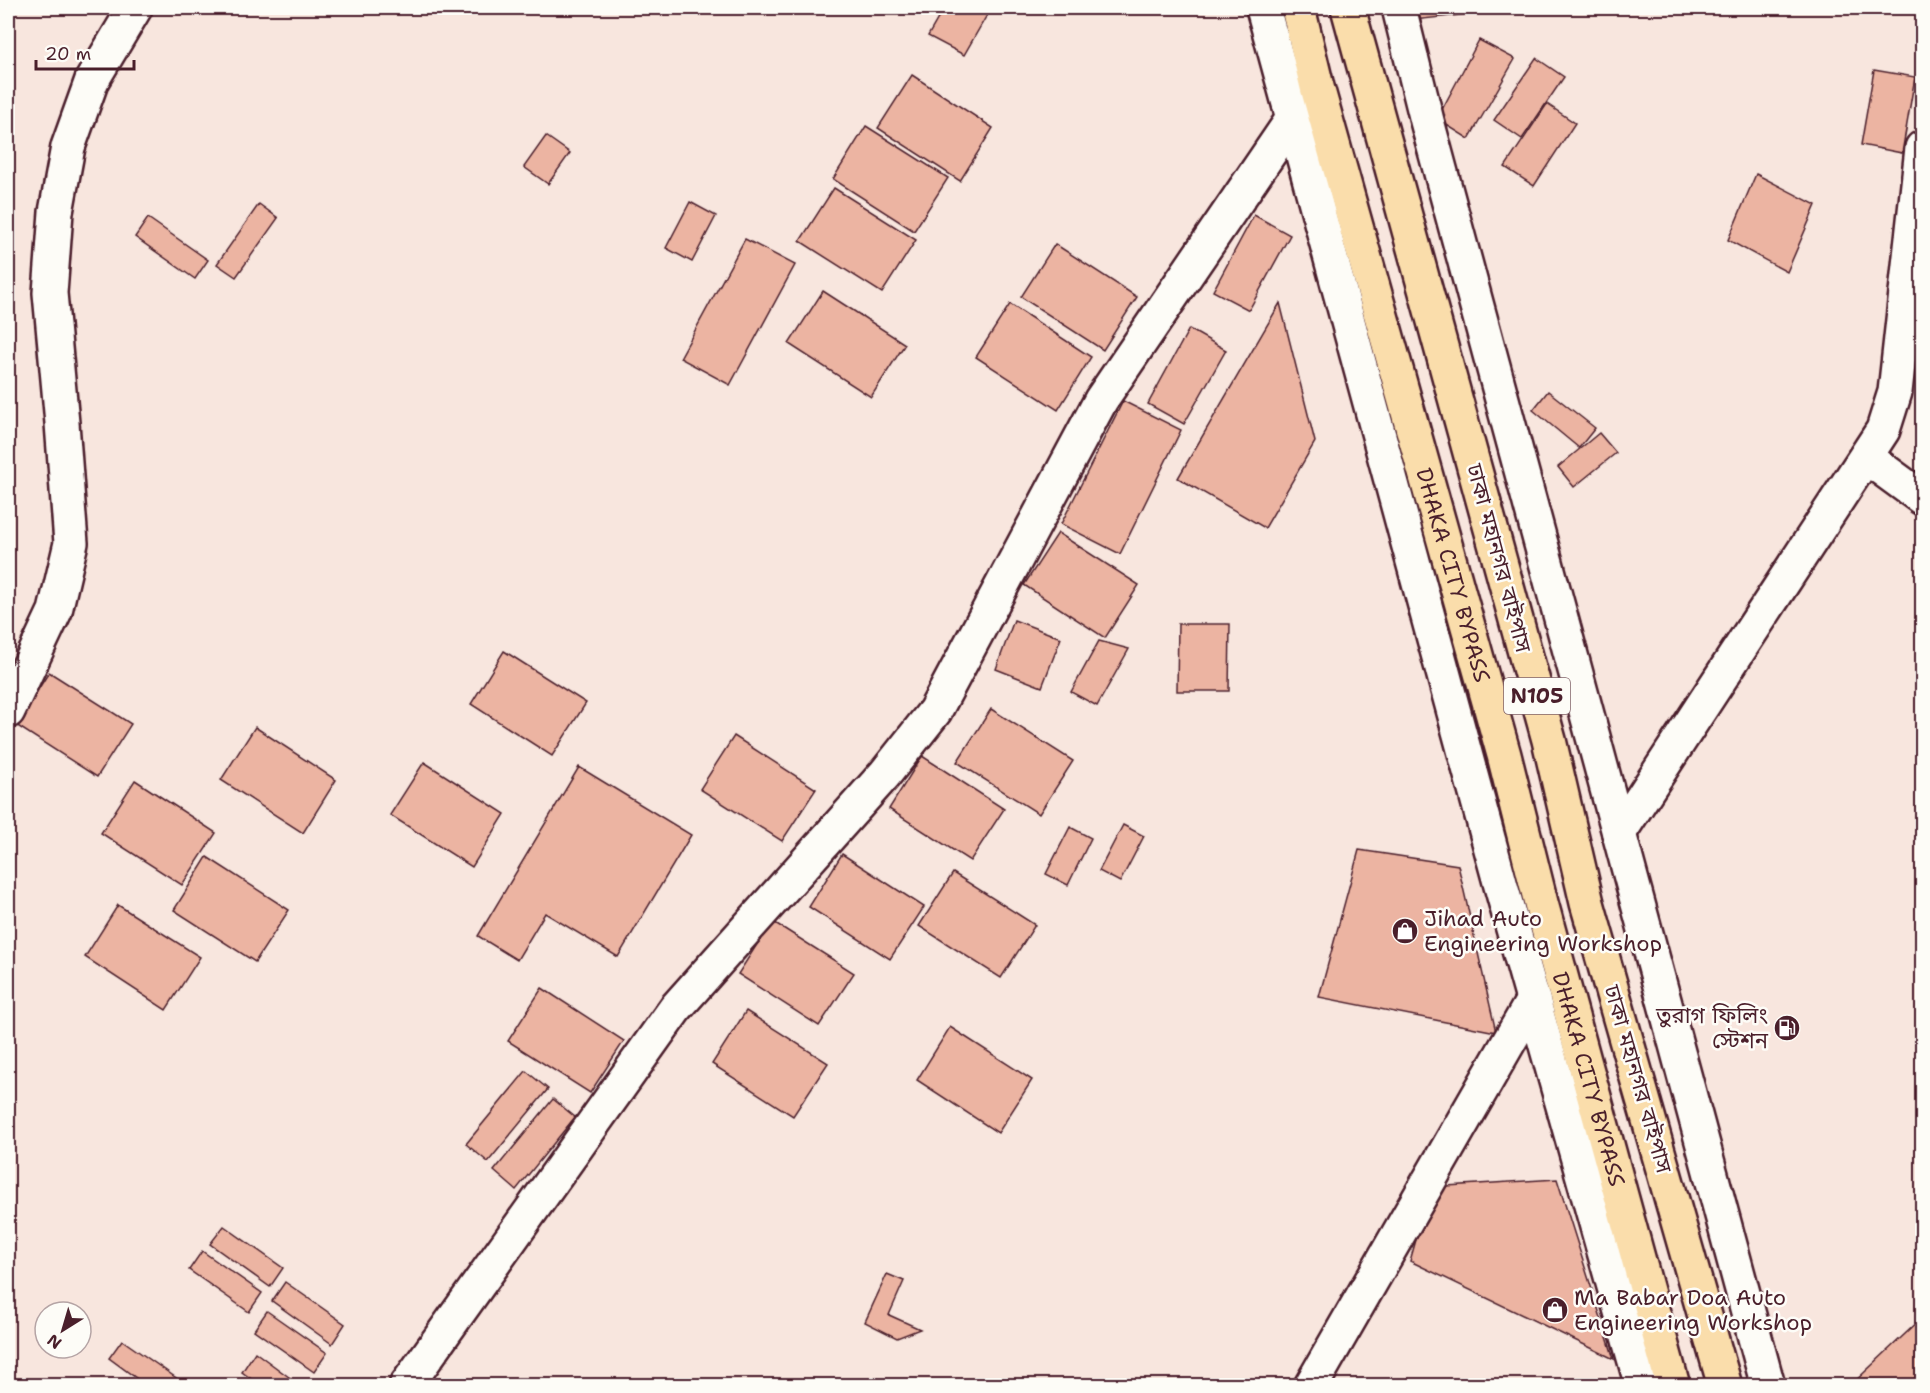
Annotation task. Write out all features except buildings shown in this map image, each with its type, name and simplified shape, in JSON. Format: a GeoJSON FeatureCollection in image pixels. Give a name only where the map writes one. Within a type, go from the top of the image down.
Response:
{"type":"FeatureCollection","features":[{"type":"Feature","properties":{"kind":"highway","name":"DHAKA CITY BYPASS"},"geometry":{"type":"LineString","coordinates":[[1298,8],[1317,87],[1504,755],[1541,903],[1673,1386]]}},
{"type":"Feature","properties":{"kind":"highway","name":"ঢাকা মহানগর বাইপাস"},"geometry":{"type":"LineString","coordinates":[[1348,8],[1549,740],[1587,903],[1725,1386]]}},
{"type":"Feature","properties":{"kind":"street"},"geometry":{"type":"LineString","coordinates":[[8,711],[55,611],[71,543],[50,293],[56,212],[68,147],[92,80],[135,8]]}},
{"type":"Feature","properties":{"kind":"street"},"geometry":{"type":"LineString","coordinates":[[1263,8],[1467,763],[1642,1386]]}},
{"type":"Feature","properties":{"kind":"street"},"geometry":{"type":"LineString","coordinates":[[1399,8],[1427,121],[1768,1386]]}},
{"type":"Feature","properties":{"kind":"street"},"geometry":{"type":"LineString","coordinates":[[406,1386],[675,1009],[885,774],[935,711],[1101,400],[1294,117]]}},
{"type":"Feature","properties":{"kind":"street"},"geometry":{"type":"LineString","coordinates":[[1619,833],[1883,430],[1895,392],[1923,148]]}},
{"type":"Feature","properties":{"kind":"street"},"geometry":{"type":"LineString","coordinates":[[1866,457],[1923,498]]}},
{"type":"Feature","properties":{"kind":"street"},"geometry":{"type":"LineString","coordinates":[[1311,1386],[1533,1000]]}},
{"type":"Feature","properties":{"kind":"place","name":"Jihad Auto Engineering Workshop"},"geometry":{"type":"Point","coordinates":[1405,931]}},
{"type":"Feature","properties":{"kind":"place","name":"তুরাগ ফিলিং স্টেশন"},"geometry":{"type":"Point","coordinates":[1787,1028]}},
{"type":"Feature","properties":{"kind":"place","name":"Ma Babar Doa Auto Engineering Workshop"},"geometry":{"type":"Point","coordinates":[1555,1310]}}]}
